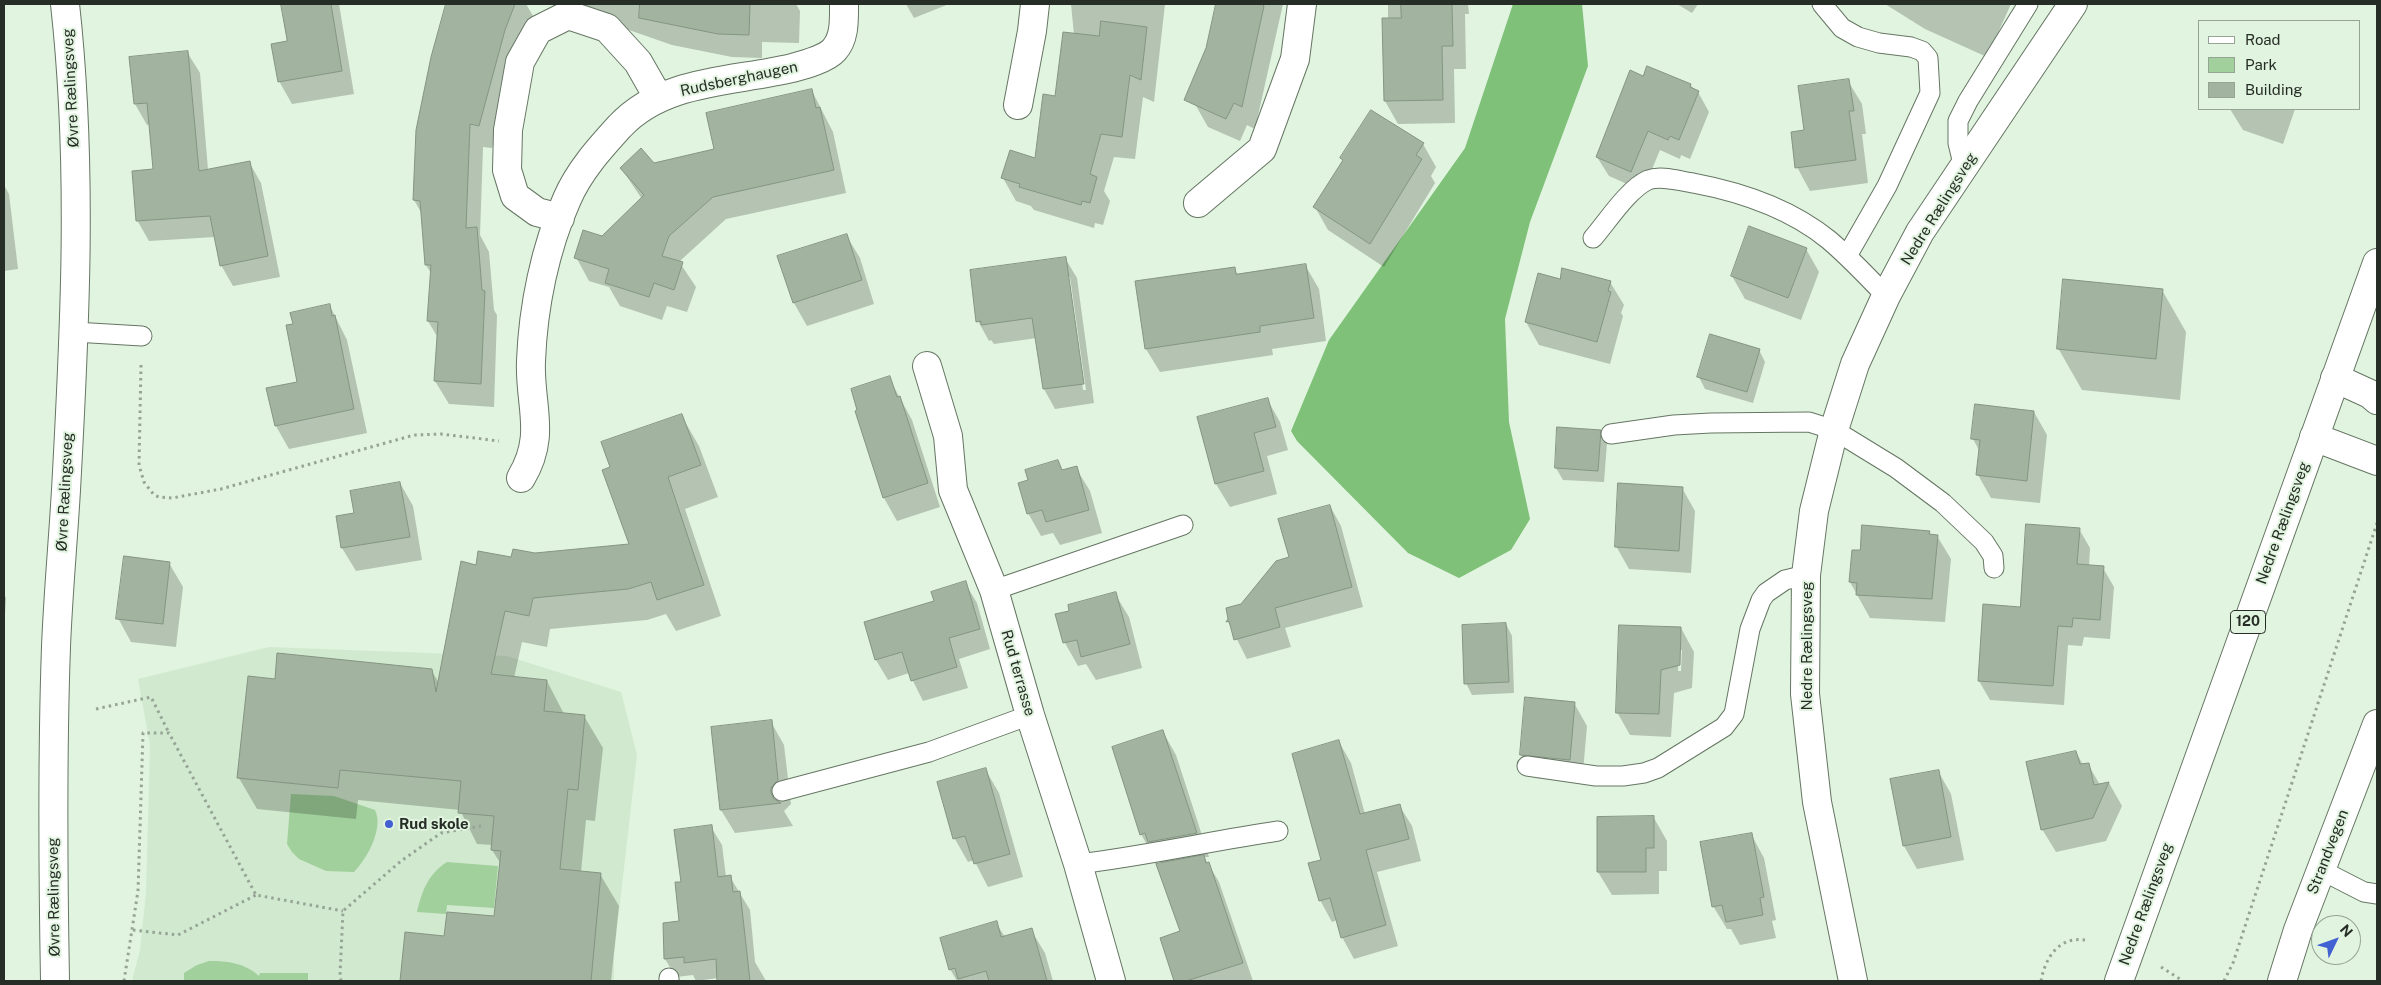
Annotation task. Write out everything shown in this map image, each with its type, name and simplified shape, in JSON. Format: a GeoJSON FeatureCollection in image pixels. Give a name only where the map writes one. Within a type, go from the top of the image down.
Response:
{"type":"FeatureCollection","features":[{"type":"Feature","properties":{"kind":"street","name":"Øvre Rælingsveg"},"geometry":{"type":"LineString","coordinates":[[55,981],[53,820],[56,646],[74,332],[76,245],[73,96],[65,4]]}},
{"type":"Feature","properties":{"kind":"street","name":"Rudsberghaugen"},"geometry":{"type":"LineString","coordinates":[[521,478],[530,463],[534,446],[536,416],[531,362],[535,324],[548,254],[567,198],[596,152],[630,116],[658,98],[714,81],[762,75],[808,64],[834,51],[844,28],[844,4]]}},
{"type":"Feature","properties":{"kind":"street"},"geometry":{"type":"LineString","coordinates":[[1018,105],[1032,31],[1035,4]]}},
{"type":"Feature","properties":{"kind":"street"},"geometry":{"type":"LineString","coordinates":[[1198,204],[1262,149],[1295,60],[1302,4]]}},
{"type":"Feature","properties":{"kind":"street","name":"Nedre Rælingsveg"},"geometry":{"type":"LineString","coordinates":[[1853,981],[1816,792],[1805,694],[1806,576],[1814,512],[1834,430],[1855,364],[1886,296],[1920,232],[2073,4]]}},
{"type":"Feature","properties":{"kind":"street"},"geometry":{"type":"LineString","coordinates":[[560,218],[537,212],[514,196],[507,170],[508,130],[520,62],[538,30],[568,15],[606,28],[638,62],[658,98]]}},
{"type":"Feature","properties":{"kind":"street","name":"Nedre Rælingsveg"},"geometry":{"type":"LineString","coordinates":[[2119,981],[2377,263]]}},
{"type":"Feature","properties":{"kind":"street","name":"Rud terrasse"},"geometry":{"type":"LineString","coordinates":[[927,366],[948,436],[953,490],[994,590],[1030,715],[1078,864],[1111,981]]}},
{"type":"Feature","properties":{"kind":"street"},"geometry":{"type":"LineString","coordinates":[[2335,378],[2370,394],[2377,400]]}},
{"type":"Feature","properties":{"kind":"street"},"geometry":{"type":"LineString","coordinates":[[2314,437],[2377,461]]}},
{"type":"Feature","properties":{"kind":"street","name":"Strandvegen"},"geometry":{"type":"LineString","coordinates":[[2282,981],[2298,930],[2377,724]]}},
{"type":"Feature","properties":{"kind":"lane"},"geometry":{"type":"LineString","coordinates":[[1822,4],[1842,28],[1858,37],[1879,43],[1911,47],[1922,51],[1928,58],[1930,93],[1887,186],[1847,256]]}},
{"type":"Feature","properties":{"kind":"lane"},"geometry":{"type":"LineString","coordinates":[[1964,168],[1958,143],[1958,122],[1968,101],[2028,4]]}},
{"type":"Feature","properties":{"kind":"lane"},"geometry":{"type":"LineString","coordinates":[[1593,238],[1630,194],[1647,180],[1659,178],[1699,184],[1769,204],[1790,214],[1828,239],[1886,296]]}},
{"type":"Feature","properties":{"kind":"lane"},"geometry":{"type":"LineString","coordinates":[[74,332],[142,336]]}},
{"type":"Feature","properties":{"kind":"lane"},"geometry":{"type":"LineString","coordinates":[[1611,434],[1674,425],[1711,423],[1809,422],[1834,430],[1896,468],[1943,503],[1984,542],[1992,556],[1994,568]]}},
{"type":"Feature","properties":{"kind":"lane"},"geometry":{"type":"LineString","coordinates":[[994,590],[1183,526]]}},
{"type":"Feature","properties":{"kind":"lane"},"geometry":{"type":"LineString","coordinates":[[1527,766],[1596,776],[1623,776],[1644,773],[1658,768],[1724,727],[1734,714],[1750,629],[1761,600],[1766,592],[1784,580],[1806,576]]}},
{"type":"Feature","properties":{"kind":"lane"},"geometry":{"type":"LineString","coordinates":[[782,791],[930,752],[1030,715]]}},
{"type":"Feature","properties":{"kind":"lane"},"geometry":{"type":"LineString","coordinates":[[1078,864],[1140,857],[1204,842],[1278,830]]}},
{"type":"Feature","properties":{"kind":"lane"},"geometry":{"type":"LineString","coordinates":[[2321,870],[2364,892],[2377,894]]}},
{"type":"Feature","properties":{"kind":"path"},"geometry":{"type":"LineString","coordinates":[[142,336],[139,465],[144,482],[154,495],[159,497],[172,498],[221,489],[414,435],[441,434],[534,446]]}},
{"type":"Feature","properties":{"kind":"path"},"geometry":{"type":"LineString","coordinates":[[2224,981],[2233,963],[2377,523]]}},
{"type":"Feature","properties":{"kind":"path"},"geometry":{"type":"LineString","coordinates":[[96,709],[150,697],[256,894]]}},
{"type":"Feature","properties":{"kind":"path"},"geometry":{"type":"LineString","coordinates":[[124,981],[138,891],[142,733],[169,732]]}},
{"type":"Feature","properties":{"kind":"path"},"geometry":{"type":"LineString","coordinates":[[341,981],[343,911],[401,861],[441,833],[481,826]]}},
{"type":"Feature","properties":{"kind":"path"},"geometry":{"type":"LineString","coordinates":[[133,930],[178,935],[256,894],[343,911]]}},
{"type":"Feature","properties":{"kind":"path"},"geometry":{"type":"LineString","coordinates":[[2041,981],[2045,964],[2056,948],[2070,939],[2085,940]]}},
{"type":"Feature","properties":{"kind":"path"},"geometry":{"type":"LineString","coordinates":[[2161,967],[2183,981]]}},
{"type":"Feature","properties":{"kind":"shaded area","name":"Rud skole"},"geometry":{"type":"Polygon","coordinates":[[[269,647],[507,656],[621,692],[637,755],[614,955],[614,981],[132,981],[140,950],[146,893],[150,745],[138,679],[269,647]]]}},
{"type":"Feature","properties":{"kind":"green space"},"geometry":{"type":"Polygon","coordinates":[[[1513,4],[1582,4],[1588,66],[1530,222],[1505,319],[1509,422],[1530,519],[1511,550],[1459,578],[1408,553],[1297,441],[1291,431],[1329,340],[1465,148],[1513,4]]]}},
{"type":"Feature","properties":{"kind":"green space"},"geometry":{"type":"Polygon","coordinates":[[[291,794],[334,796],[375,810],[377,825],[373,843],[354,872],[326,871],[299,859],[292,852],[287,844],[291,794]]]}},
{"type":"Feature","properties":{"kind":"green space"},"geometry":{"type":"Polygon","coordinates":[[[447,862],[498,866],[494,908],[447,905],[446,914],[417,912],[421,897],[430,878],[447,862]]]}},
{"type":"Feature","properties":{"kind":"green space"},"geometry":{"type":"Polygon","coordinates":[[[209,961],[236,964],[248,968],[259,976],[260,973],[308,973],[308,981],[184,981],[184,973],[197,965],[209,961]]]}},
{"type":"Feature","properties":{"kind":"building"},"geometry":{"type":"Polygon","coordinates":[[[281,4],[331,4],[342,71],[278,82],[271,44],[287,41],[281,4]]]}},
{"type":"Feature","properties":{"kind":"building"},"geometry":{"type":"Polygon","coordinates":[[[446,4],[515,4],[505,30],[479,126],[470,124],[466,228],[477,227],[482,290],[485,291],[481,384],[434,381],[438,322],[427,321],[431,265],[425,265],[420,201],[413,200],[416,130],[431,57],[446,4]]]}},
{"type":"Feature","properties":{"kind":"building"},"geometry":{"type":"Polygon","coordinates":[[[640,4],[750,4],[749,35],[718,34],[639,18],[640,4]]]}},
{"type":"Feature","properties":{"kind":"building"},"geometry":{"type":"Polygon","coordinates":[[[1216,4],[1262,4],[1264,6],[1242,107],[1234,103],[1226,119],[1184,100],[1206,48],[1216,4]]]}},
{"type":"Feature","properties":{"kind":"building"},"geometry":{"type":"Polygon","coordinates":[[[1401,4],[1452,4],[1453,46],[1442,46],[1443,100],[1384,101],[1382,18],[1401,18],[1401,4]]]}},
{"type":"Feature","properties":{"kind":"building"},"geometry":{"type":"Polygon","coordinates":[[[1101,21],[1147,27],[1141,80],[1130,75],[1122,137],[1101,134],[1090,174],[1097,177],[1090,203],[1082,201],[1081,205],[1019,187],[1020,184],[1001,178],[1010,150],[1035,158],[1043,94],[1055,96],[1063,32],[1099,36],[1101,21]]]}},
{"type":"Feature","properties":{"kind":"building"},"geometry":{"type":"Polygon","coordinates":[[[188,51],[199,171],[250,161],[268,256],[220,266],[210,216],[136,221],[132,171],[153,169],[147,103],[134,104],[129,57],[188,51]]]}},
{"type":"Feature","properties":{"kind":"building"},"geometry":{"type":"Polygon","coordinates":[[[1647,66],[1691,84],[1690,87],[1699,91],[1679,140],[1670,136],[1668,140],[1648,131],[1631,172],[1596,157],[1630,70],[1643,76],[1647,66]]]}},
{"type":"Feature","properties":{"kind":"building"},"geometry":{"type":"Polygon","coordinates":[[[1849,79],[1854,111],[1849,111],[1856,160],[1795,168],[1791,132],[1804,130],[1798,86],[1849,79]]]}},
{"type":"Feature","properties":{"kind":"building"},"geometry":{"type":"Polygon","coordinates":[[[812,89],[816,108],[820,107],[834,170],[713,197],[669,236],[662,256],[683,262],[674,290],[654,283],[649,297],[605,283],[609,269],[574,258],[583,230],[602,236],[644,195],[620,168],[641,148],[654,163],[714,149],[706,113],[812,89]]]}},
{"type":"Feature","properties":{"kind":"building"},"geometry":{"type":"Polygon","coordinates":[[[1371,110],[1424,143],[1416,155],[1422,159],[1370,244],[1313,207],[1343,160],[1340,158],[1371,110]]]}},
{"type":"Feature","properties":{"kind":"building"},"geometry":{"type":"Polygon","coordinates":[[[1749,226],[1807,248],[1788,298],[1731,276],[1749,226]]]}},
{"type":"Feature","properties":{"kind":"building"},"geometry":{"type":"Polygon","coordinates":[[[847,234],[862,280],[793,303],[777,256],[847,234]]]}},
{"type":"Feature","properties":{"kind":"building"},"geometry":{"type":"Polygon","coordinates":[[[1066,257],[1084,384],[1043,389],[1032,318],[981,325],[981,321],[976,322],[970,270],[1066,257]]]}},
{"type":"Feature","properties":{"kind":"building"},"geometry":{"type":"Polygon","coordinates":[[[1306,264],[1314,318],[1260,326],[1260,332],[1145,349],[1135,281],[1235,267],[1236,274],[1306,264]]]}},
{"type":"Feature","properties":{"kind":"building"},"geometry":{"type":"Polygon","coordinates":[[[1562,268],[1611,281],[1608,291],[1611,292],[1597,342],[1525,322],[1538,273],[1560,279],[1562,268]]]}},
{"type":"Feature","properties":{"kind":"building"},"geometry":{"type":"Polygon","coordinates":[[[2063,279],[2163,289],[2156,359],[2057,349],[2063,279]]]}},
{"type":"Feature","properties":{"kind":"building"},"geometry":{"type":"Polygon","coordinates":[[[330,304],[332,316],[335,315],[354,409],[275,426],[266,388],[297,382],[286,325],[293,324],[290,313],[330,304]]]}},
{"type":"Feature","properties":{"kind":"building"},"geometry":{"type":"Polygon","coordinates":[[[1710,334],[1760,349],[1747,392],[1697,377],[1710,334]]]}},
{"type":"Feature","properties":{"kind":"building"},"geometry":{"type":"Polygon","coordinates":[[[890,376],[897,397],[900,396],[928,483],[883,498],[855,411],[857,410],[851,389],[890,376]]]}},
{"type":"Feature","properties":{"kind":"building"},"geometry":{"type":"Polygon","coordinates":[[[1268,398],[1276,427],[1254,433],[1264,471],[1215,484],[1197,417],[1268,398]]]}},
{"type":"Feature","properties":{"kind":"building"},"geometry":{"type":"Polygon","coordinates":[[[1975,404],[2034,411],[2027,481],[1976,475],[1980,440],[1971,439],[1975,404]]]}},
{"type":"Feature","properties":{"kind":"building","name":"Rud skole"},"geometry":{"type":"Polygon","coordinates":[[[682,414],[701,465],[668,477],[704,585],[657,600],[651,582],[628,589],[533,598],[529,616],[505,611],[491,674],[547,680],[544,711],[585,715],[578,790],[568,789],[560,869],[601,873],[591,981],[400,981],[405,932],[444,936],[447,912],[494,916],[501,851],[491,850],[494,816],[458,813],[461,781],[340,770],[338,788],[237,778],[248,676],[275,679],[277,653],[432,669],[436,692],[461,561],[476,565],[478,551],[511,557],[513,549],[535,553],[629,544],[602,470],[610,467],[601,442],[682,414]]]}},
{"type":"Feature","properties":{"kind":"building"},"geometry":{"type":"Polygon","coordinates":[[[1557,427],[1601,430],[1598,471],[1555,468],[1557,427]]]}},
{"type":"Feature","properties":{"kind":"building"},"geometry":{"type":"Polygon","coordinates":[[[1058,460],[1062,470],[1077,466],[1089,510],[1046,522],[1042,510],[1027,514],[1018,483],[1028,480],[1025,470],[1058,460]]]}},
{"type":"Feature","properties":{"kind":"building"},"geometry":{"type":"Polygon","coordinates":[[[400,482],[410,537],[341,548],[336,516],[354,513],[350,491],[400,482]]]}},
{"type":"Feature","properties":{"kind":"building"},"geometry":{"type":"Polygon","coordinates":[[[1618,483],[1683,487],[1679,551],[1615,547],[1618,483]]]}},
{"type":"Feature","properties":{"kind":"building"},"geometry":{"type":"Polygon","coordinates":[[[1330,505],[1352,587],[1275,608],[1280,627],[1234,640],[1229,621],[1226,622],[1228,619],[1226,608],[1241,604],[1276,561],[1289,557],[1278,519],[1330,505]]]}},
{"type":"Feature","properties":{"kind":"building"},"geometry":{"type":"Polygon","coordinates":[[[2026,524],[2080,528],[2077,564],[2104,566],[2100,620],[2073,618],[2072,627],[2058,626],[2053,686],[1978,681],[1983,604],[2020,607],[2026,524]]]}},
{"type":"Feature","properties":{"kind":"building"},"geometry":{"type":"Polygon","coordinates":[[[1862,525],[1930,531],[1929,534],[1938,535],[1932,599],[1856,595],[1857,583],[1849,582],[1852,550],[1860,550],[1862,525]]]}},
{"type":"Feature","properties":{"kind":"building"},"geometry":{"type":"Polygon","coordinates":[[[124,556],[170,562],[163,624],[116,619],[124,556]]]}},
{"type":"Feature","properties":{"kind":"building"},"geometry":{"type":"Polygon","coordinates":[[[966,581],[980,629],[949,638],[957,667],[911,681],[902,652],[875,660],[864,622],[934,601],[931,592],[966,581]]]}},
{"type":"Feature","properties":{"kind":"building"},"geometry":{"type":"Polygon","coordinates":[[[1116,592],[1130,644],[1081,657],[1077,640],[1063,643],[1055,614],[1069,611],[1068,605],[1116,592]]]}},
{"type":"Feature","properties":{"kind":"building"},"geometry":{"type":"Polygon","coordinates":[[[1506,623],[1509,682],[1464,684],[1462,625],[1506,623]]]}},
{"type":"Feature","properties":{"kind":"building"},"geometry":{"type":"Polygon","coordinates":[[[1619,625],[1681,627],[1680,665],[1661,670],[1659,714],[1616,713],[1619,625]]]}},
{"type":"Feature","properties":{"kind":"building"},"geometry":{"type":"Polygon","coordinates":[[[1525,697],[1575,702],[1570,760],[1520,755],[1525,697]]]}},
{"type":"Feature","properties":{"kind":"building"},"geometry":{"type":"Polygon","coordinates":[[[772,720],[778,780],[771,788],[771,793],[774,799],[781,803],[720,810],[711,727],[772,720]]]}},
{"type":"Feature","properties":{"kind":"building"},"geometry":{"type":"Polygon","coordinates":[[[1163,730],[1197,833],[1148,842],[1145,833],[1140,835],[1112,747],[1163,730]]]}},
{"type":"Feature","properties":{"kind":"building"},"geometry":{"type":"Polygon","coordinates":[[[1339,740],[1360,814],[1400,804],[1409,839],[1366,850],[1386,925],[1341,938],[1330,898],[1319,901],[1308,863],[1321,860],[1292,754],[1339,740]]]}},
{"type":"Feature","properties":{"kind":"building"},"geometry":{"type":"Polygon","coordinates":[[[2076,751],[2080,764],[2089,763],[2094,785],[2109,782],[2093,818],[2041,830],[2026,762],[2076,751]]]}},
{"type":"Feature","properties":{"kind":"building"},"geometry":{"type":"Polygon","coordinates":[[[986,768],[1010,854],[974,864],[965,836],[953,839],[937,782],[986,768]]]}},
{"type":"Feature","properties":{"kind":"building"},"geometry":{"type":"Polygon","coordinates":[[[1939,770],[1951,837],[1903,846],[1890,779],[1939,770]]]}},
{"type":"Feature","properties":{"kind":"building"},"geometry":{"type":"Polygon","coordinates":[[[1654,816],[1654,848],[1646,848],[1646,872],[1597,872],[1597,817],[1654,816]]]}},
{"type":"Feature","properties":{"kind":"building"},"geometry":{"type":"Polygon","coordinates":[[[712,825],[718,877],[731,875],[733,892],[740,891],[750,981],[717,981],[716,959],[684,963],[684,957],[664,959],[663,923],[679,921],[675,882],[681,882],[674,830],[712,825]]]}},
{"type":"Feature","properties":{"kind":"building"},"geometry":{"type":"Polygon","coordinates":[[[1752,833],[1764,897],[1760,898],[1763,915],[1726,922],[1722,905],[1712,907],[1700,842],[1752,833]]]}},
{"type":"Feature","properties":{"kind":"building"},"geometry":{"type":"Polygon","coordinates":[[[1204,855],[1206,863],[1209,862],[1243,963],[1186,981],[1174,981],[1160,938],[1180,931],[1156,864],[1204,855]]]}},
{"type":"Feature","properties":{"kind":"building"},"geometry":{"type":"Polygon","coordinates":[[[997,921],[1001,937],[1032,928],[1047,981],[989,981],[986,971],[958,979],[955,968],[949,970],[940,938],[997,921]]]}},
{"type":"Feature","properties":{"kind":"place","name":"Rud skole"},"geometry":{"type":"Point","coordinates":[389,824]}}]}
